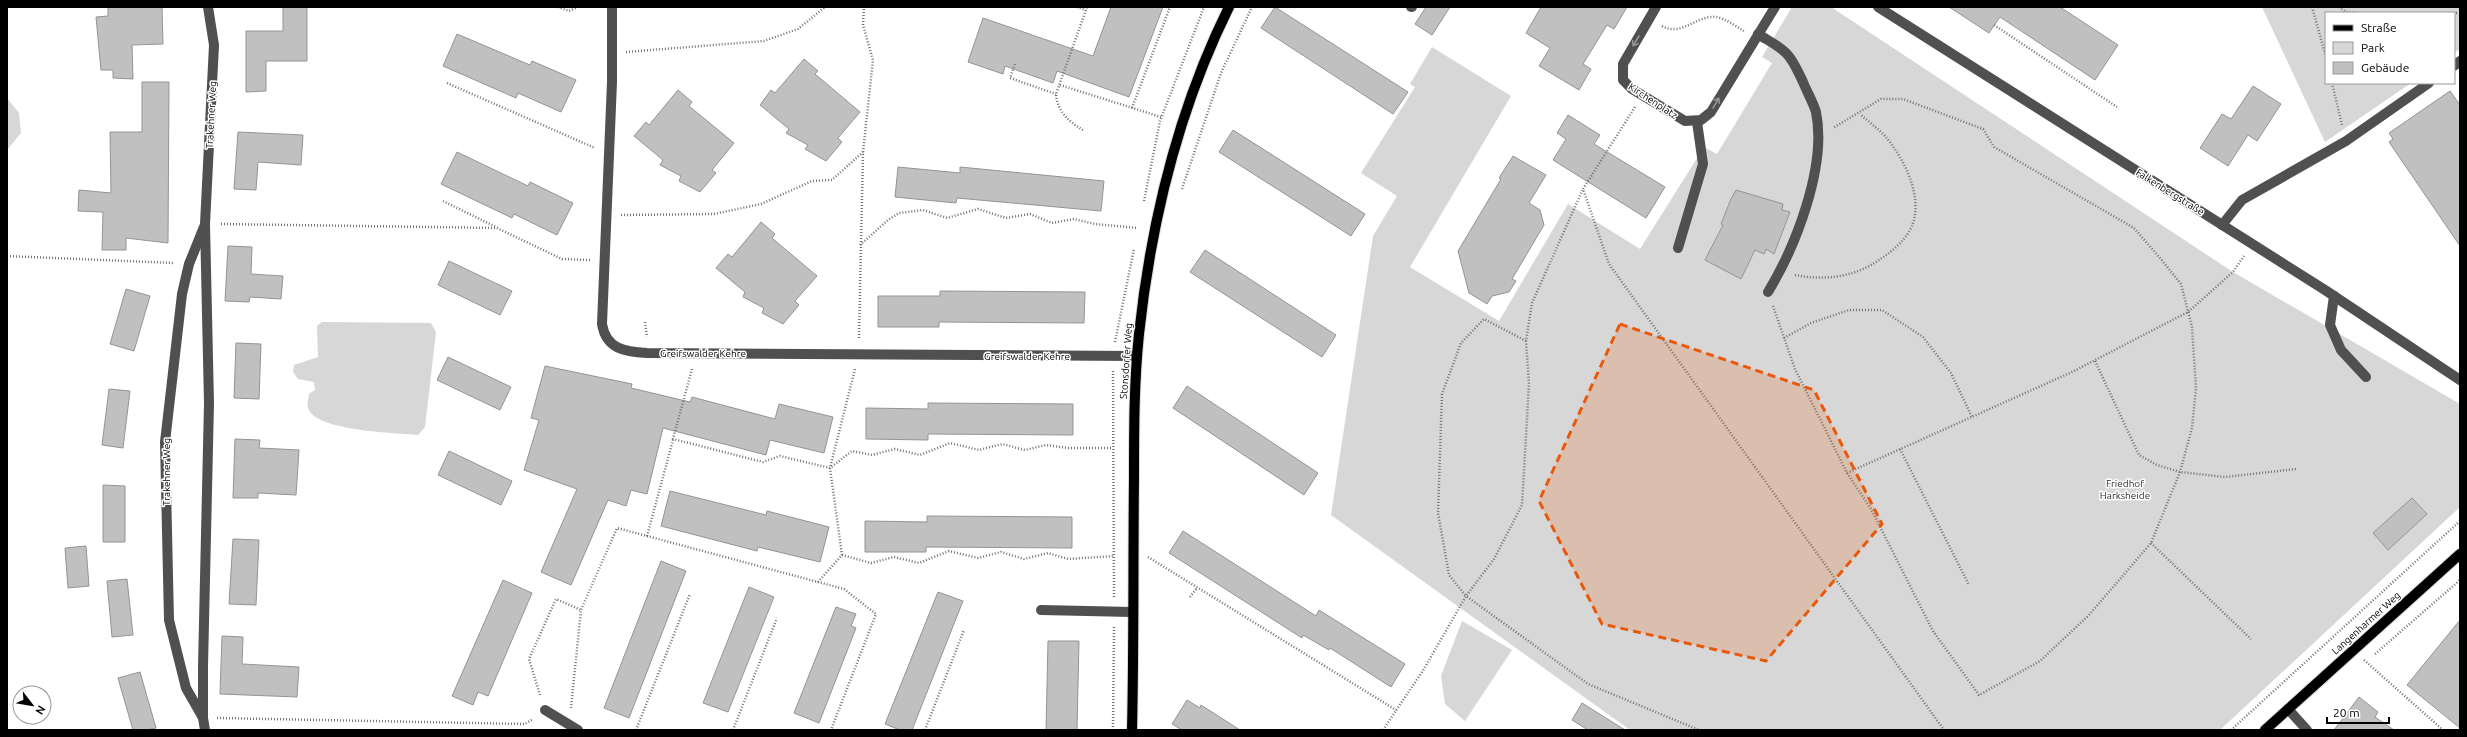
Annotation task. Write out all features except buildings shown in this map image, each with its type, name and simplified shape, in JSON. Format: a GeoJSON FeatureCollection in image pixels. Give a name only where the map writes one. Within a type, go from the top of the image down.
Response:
{"type":"FeatureCollection","features":[{"type":"Feature","properties":{"kind":"main road","name":"Stonsdorfer Weg"},"geometry":{"type":"LineString","coordinates":[[1132,730],[1132,612],[1137,356],[1149,262],[1166,183],[1189,105],[1229,7]]}},
{"type":"Feature","properties":{"kind":"main road","name":"Langenharmer Weg"},"geometry":{"type":"LineString","coordinates":[[2265,730],[2460,554]]}},
{"type":"Feature","properties":{"kind":"street","name":"Trakehner Weg"},"geometry":{"type":"LineString","coordinates":[[205,730],[203,718],[210,403],[205,224],[214,45],[208,7]]}},
{"type":"Feature","properties":{"kind":"street","name":"Greifswalder Kehre"},"geometry":{"type":"LineString","coordinates":[[612,7],[613,52],[602,324],[610,343],[619,349],[629,352],[696,353],[1137,356]]}},
{"type":"Feature","properties":{"kind":"street","name":"Kirchenplatz"},"geometry":{"type":"LineString","coordinates":[[1656,7],[1625,60],[1621,72],[1626,84],[1642,95],[1685,121],[1697,122]]}},
{"type":"Feature","properties":{"kind":"street"},"geometry":{"type":"LineString","coordinates":[[1678,248],[1703,164],[1697,122],[1711,112],[1774,7]]}},
{"type":"Feature","properties":{"kind":"street","name":"Falkenbergstraße"},"geometry":{"type":"LineString","coordinates":[[1878,7],[2334,296],[2460,380]]}},
{"type":"Feature","properties":{"kind":"street"},"geometry":{"type":"LineString","coordinates":[[1757,36],[1783,50],[1794,63],[1814,106],[1817,135],[1815,164],[1808,198],[1794,241],[1780,272],[1768,292]]}},
{"type":"Feature","properties":{"kind":"street"},"geometry":{"type":"LineString","coordinates":[[2222,225],[2242,200],[2346,142],[2428,84]]}},
{"type":"Feature","properties":{"kind":"street","name":"Trakehner Weg"},"geometry":{"type":"LineString","coordinates":[[203,718],[186,688],[168,620],[165,442],[182,294],[189,264],[205,224]]}},
{"type":"Feature","properties":{"kind":"street"},"geometry":{"type":"LineString","coordinates":[[2334,296],[2330,325],[2341,350],[2366,377]]}},
{"type":"Feature","properties":{"kind":"street"},"geometry":{"type":"LineString","coordinates":[[1041,610],[1132,612]]}},
{"type":"Feature","properties":{"kind":"street"},"geometry":{"type":"LineString","coordinates":[[2288,709],[2307,730]]}},
{"type":"Feature","properties":{"kind":"street"},"geometry":{"type":"LineString","coordinates":[[545,710],[578,730]]}},
{"type":"Feature","properties":{"kind":"path"},"geometry":{"type":"LineString","coordinates":[[558,7],[570,11],[578,7]]}},
{"type":"Feature","properties":{"kind":"path"},"geometry":{"type":"LineString","coordinates":[[613,52],[764,41],[798,29],[826,7]]}},
{"type":"Feature","properties":{"kind":"path"},"geometry":{"type":"LineString","coordinates":[[818,582],[842,555],[830,468],[859,354],[859,245],[863,152],[873,60],[864,25],[864,7]]}},
{"type":"Feature","properties":{"kind":"path"},"geometry":{"type":"LineString","coordinates":[[1078,7],[1087,9],[1056,94],[1057,104],[1070,123],[1083,130]]}},
{"type":"Feature","properties":{"kind":"path"},"geometry":{"type":"LineString","coordinates":[[1132,108],[1170,7]]}},
{"type":"Feature","properties":{"kind":"path"},"geometry":{"type":"LineString","coordinates":[[1180,195],[1222,73],[1252,7]]}},
{"type":"Feature","properties":{"kind":"path"},"geometry":{"type":"LineString","coordinates":[[2312,7],[2325,53]]}},
{"type":"Feature","properties":{"kind":"path"},"geometry":{"type":"LineString","coordinates":[[1649,18],[1666,28],[1676,30],[1710,17],[1719,17],[1757,36]]}},
{"type":"Feature","properties":{"kind":"path"},"geometry":{"type":"LineString","coordinates":[[1994,25],[2118,107]]}},
{"type":"Feature","properties":{"kind":"path"},"geometry":{"type":"LineString","coordinates":[[1015,64],[1010,78],[1056,94]]}},
{"type":"Feature","properties":{"kind":"path"},"geometry":{"type":"LineString","coordinates":[[447,83],[609,154]]}},
{"type":"Feature","properties":{"kind":"path"},"geometry":{"type":"LineString","coordinates":[[2332,84],[2346,142]]}},
{"type":"Feature","properties":{"kind":"path"},"geometry":{"type":"LineString","coordinates":[[1060,85],[1162,117]]}},
{"type":"Feature","properties":{"kind":"path"},"geometry":{"type":"LineString","coordinates":[[1383,730],[1424,669],[1466,596],[1494,559],[1522,505],[1529,384],[1526,341],[1532,303],[1583,189],[1642,95]]}},
{"type":"Feature","properties":{"kind":"path"},"geometry":{"type":"LineString","coordinates":[[1768,292],[1795,369],[1847,473],[1871,509],[1934,631],[1979,695],[2040,660],[2089,615],[2151,543],[2180,472],[2192,428],[2196,388],[2192,326],[2181,284],[2134,228],[1994,146],[1983,129],[1903,99],[1881,100],[1860,114],[1817,135]]}},
{"type":"Feature","properties":{"kind":"path"},"geometry":{"type":"LineString","coordinates":[[1780,272],[1803,277],[1826,278],[1850,274],[1872,265],[1895,249],[1911,228],[1915,206],[1910,180],[1900,156],[1884,136],[1860,114]]}},
{"type":"Feature","properties":{"kind":"path"},"geometry":{"type":"LineString","coordinates":[[607,215],[714,214],[761,204],[812,181],[832,180],[863,152]]}},
{"type":"Feature","properties":{"kind":"path"},"geometry":{"type":"LineString","coordinates":[[1583,189],[1609,264],[1944,730]]}},
{"type":"Feature","properties":{"kind":"path"},"geometry":{"type":"LineString","coordinates":[[443,201],[562,259],[605,261]]}},
{"type":"Feature","properties":{"kind":"path"},"geometry":{"type":"LineString","coordinates":[[859,245],[888,220],[899,213],[923,210],[947,218],[978,209],[1006,218],[1030,214],[1052,223],[1074,219],[1095,224],[1138,228]]}},
{"type":"Feature","properties":{"kind":"path"},"geometry":{"type":"LineString","coordinates":[[205,224],[497,228]]}},
{"type":"Feature","properties":{"kind":"path"},"geometry":{"type":"LineString","coordinates":[[1847,473],[2095,361],[2188,312],[2233,272],[2252,244]]}},
{"type":"Feature","properties":{"kind":"path"},"geometry":{"type":"LineString","coordinates":[[7,256],[189,264]]}},
{"type":"Feature","properties":{"kind":"path"},"geometry":{"type":"LineString","coordinates":[[1784,338],[1811,323],[1849,310],[1882,310],[1923,337],[1951,373],[1972,417]]}},
{"type":"Feature","properties":{"kind":"path"},"geometry":{"type":"LineString","coordinates":[[1526,341],[1484,319],[1461,343],[1442,394],[1438,513],[1449,575],[1466,596],[1588,684],[1699,730]]}},
{"type":"Feature","properties":{"kind":"path"},"geometry":{"type":"LineString","coordinates":[[647,536],[696,353]]}},
{"type":"Feature","properties":{"kind":"path"},"geometry":{"type":"LineString","coordinates":[[2095,361],[2139,455],[2157,465],[2180,472],[2225,477],[2296,469]]}},
{"type":"Feature","properties":{"kind":"path"},"geometry":{"type":"LineString","coordinates":[[673,439],[762,462],[780,456],[830,468]]}},
{"type":"Feature","properties":{"kind":"path"},"geometry":{"type":"LineString","coordinates":[[830,468],[852,450],[872,455],[895,449],[920,455],[950,443],[979,450],[1002,444],[1025,450],[1046,445],[1068,448],[1113,448]]}},
{"type":"Feature","properties":{"kind":"path"},"geometry":{"type":"LineString","coordinates":[[1900,449],[1969,585]]}},
{"type":"Feature","properties":{"kind":"path"},"geometry":{"type":"LineString","coordinates":[[2231,730],[2460,521]]}},
{"type":"Feature","properties":{"kind":"path"},"geometry":{"type":"LineString","coordinates":[[574,714],[570,709],[581,610],[617,528],[844,589],[876,614],[831,730]]}},
{"type":"Feature","properties":{"kind":"path"},"geometry":{"type":"LineString","coordinates":[[2151,543],[2251,639]]}},
{"type":"Feature","properties":{"kind":"path"},"geometry":{"type":"LineString","coordinates":[[842,555],[871,563],[894,557],[919,563],[949,551],[978,558],[1001,552],[1024,558],[1048,552],[1068,559],[1114,556]]}},
{"type":"Feature","properties":{"kind":"path"},"geometry":{"type":"LineString","coordinates":[[1146,564],[1146,556],[1396,710]]}},
{"type":"Feature","properties":{"kind":"path"},"geometry":{"type":"LineString","coordinates":[[1190,597],[1197,588]]}},
{"type":"Feature","properties":{"kind":"path"},"geometry":{"type":"LineString","coordinates":[[636,730],[690,594]]}},
{"type":"Feature","properties":{"kind":"path"},"geometry":{"type":"LineString","coordinates":[[203,718],[526,724],[545,710],[529,659],[556,598],[581,610]]}},
{"type":"Feature","properties":{"kind":"path"},"geometry":{"type":"LineString","coordinates":[[733,730],[778,618]]}},
{"type":"Feature","properties":{"kind":"path"},"geometry":{"type":"LineString","coordinates":[[925,730],[964,630]]}},
{"type":"Feature","properties":{"kind":"path"},"geometry":{"type":"LineString","coordinates":[[2353,650],[2443,730]]}},
{"type":"Feature","properties":{"kind":"highlighted area"},"geometry":{"type":"Polygon","coordinates":[[[1620,324],[1814,390],[1882,524],[1766,661],[1602,624],[1539,501],[1620,324]]]}},
{"type":"Feature","properties":{"kind":"green space","name":"Friedhof Harksheide"},"geometry":{"type":"Polygon","coordinates":[[[1792,7],[1831,7],[2233,272],[2460,404],[2460,507],[2220,730],[1630,730],[1331,515],[1373,236],[1397,196],[1361,173],[1415,87],[1410,84],[1432,47],[1511,96],[1410,267],[1499,321],[1568,204],[1640,249],[1704,147],[1717,154],[1772,63],[1762,57],[1792,7]]]}},
{"type":"Feature","properties":{"kind":"green space"},"geometry":{"type":"Polygon","coordinates":[[[2262,7],[2460,7],[2460,49],[2455,52],[2455,12],[2325,12],[2325,84],[2410,84],[2325,142],[2262,7]]]}},
{"type":"Feature","properties":{"kind":"green space"},"geometry":{"type":"Polygon","coordinates":[[[7,98],[19,113],[21,133],[7,150],[7,98]]]}},
{"type":"Feature","properties":{"kind":"green space"},"geometry":{"type":"Polygon","coordinates":[[[322,322],[431,323],[436,332],[425,427],[418,435],[377,432],[344,427],[318,418],[310,412],[308,408],[308,401],[309,394],[315,390],[314,382],[298,379],[293,372],[294,365],[318,357],[317,326],[322,322]]]}},
{"type":"Feature","properties":{"kind":"green space"},"geometry":{"type":"Polygon","coordinates":[[[1462,621],[1512,650],[1465,721],[1445,704],[1441,676],[1462,621]]]}}]}
